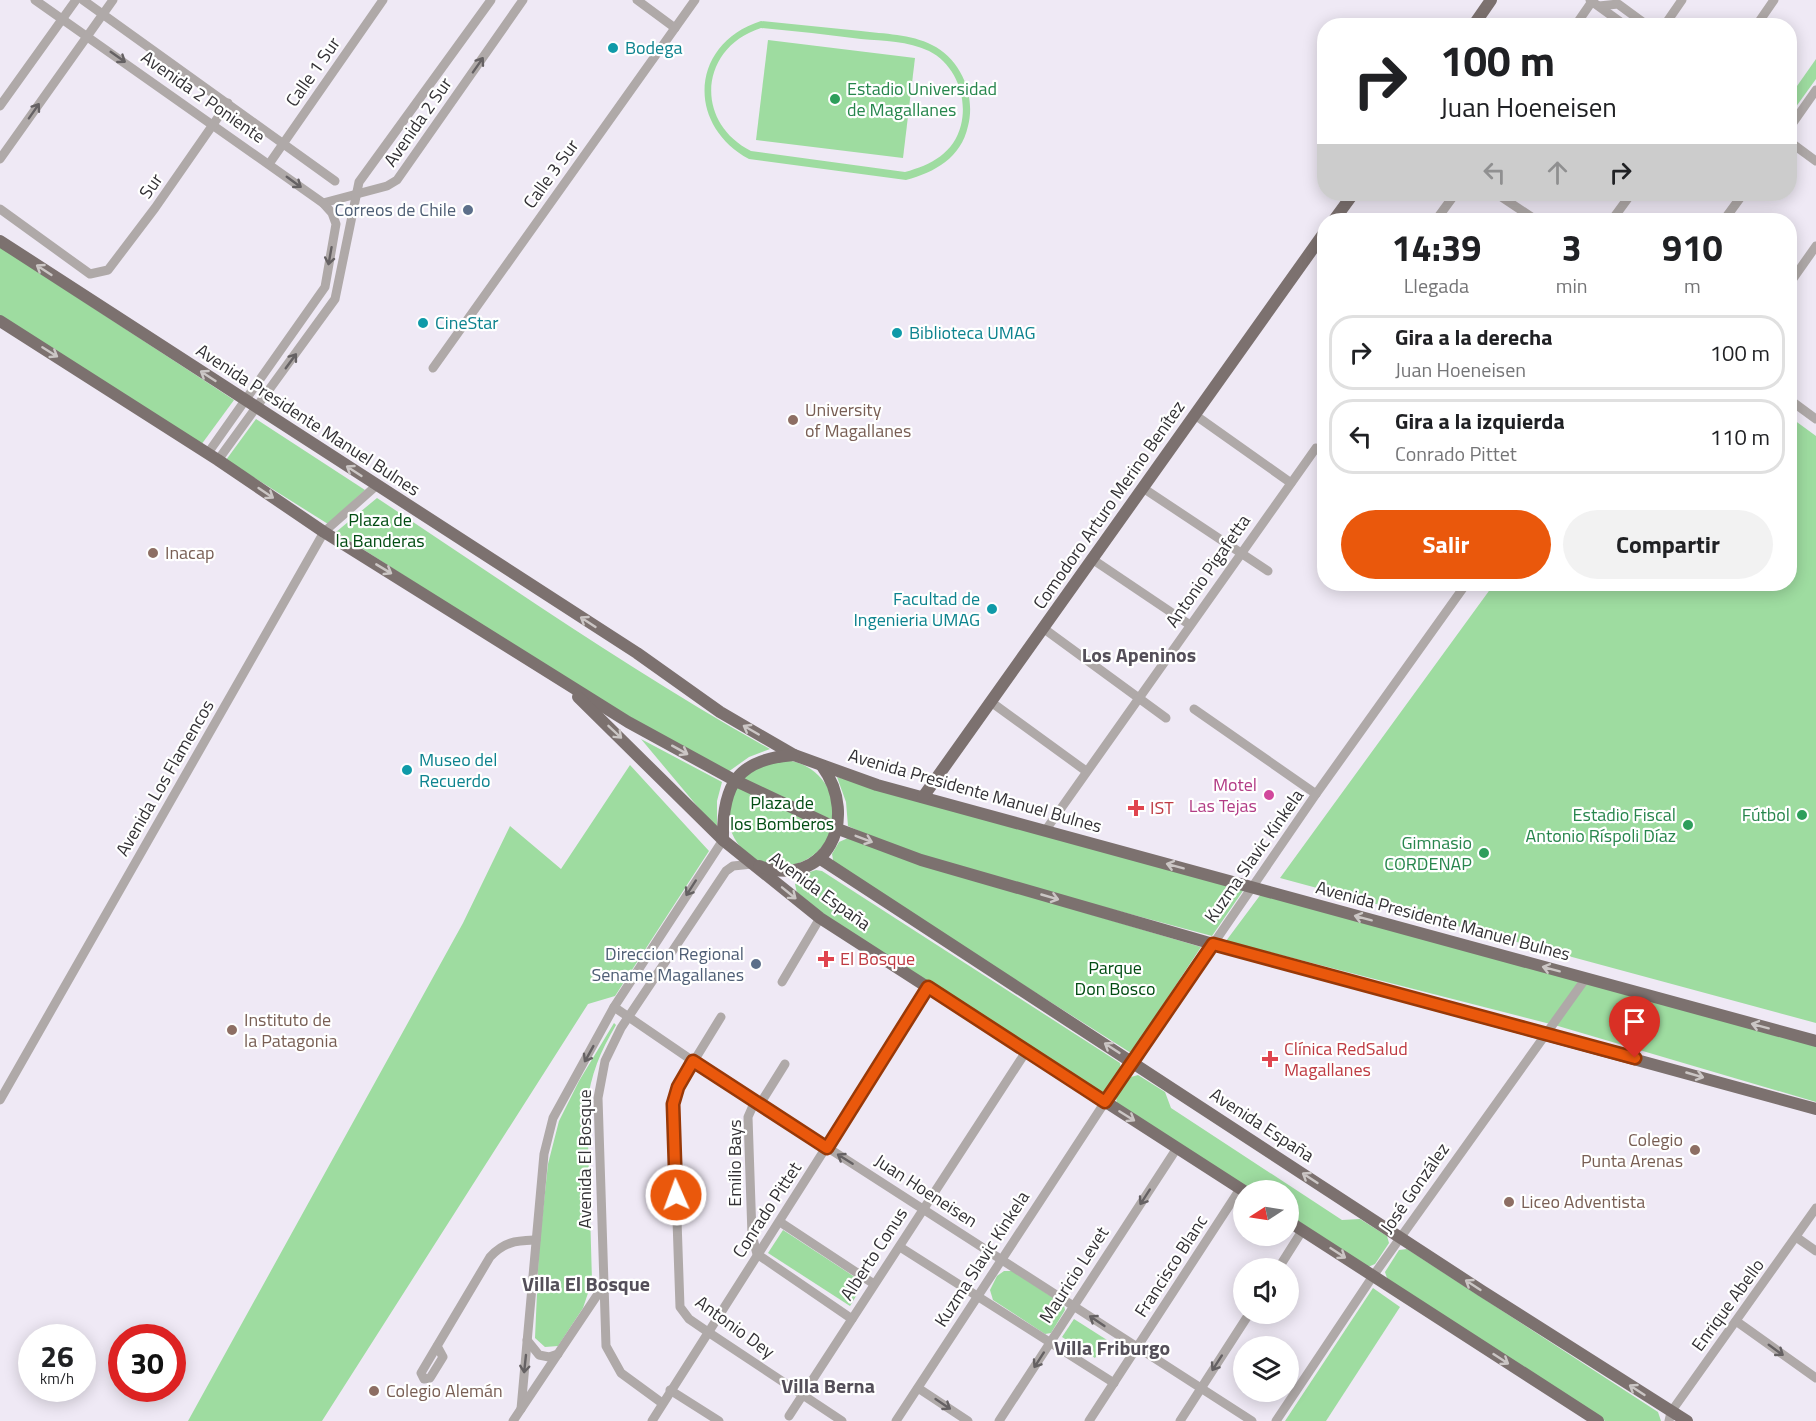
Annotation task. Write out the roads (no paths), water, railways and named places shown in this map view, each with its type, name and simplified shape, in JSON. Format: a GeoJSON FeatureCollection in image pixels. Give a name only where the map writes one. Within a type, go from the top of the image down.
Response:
{"type":"FeatureCollection","features":[{"type":"Feature","properties":{"kind":"main road"},"geometry":{"type":"LineString","coordinates":[[1479,18],[1491,0]]}},
{"type":"Feature","properties":{"kind":"main road","name":"Avenida Presidente Manuel Bulnes"},"geometry":{"type":"LineString","coordinates":[[0,241],[637,653],[720,712],[794,755],[877,785],[1816,1041]]}},
{"type":"Feature","properties":{"kind":"main road","name":"Comodoro Arturo Merino Benítez"},"geometry":{"type":"LineString","coordinates":[[923,797],[1317,243]]}},
{"type":"Feature","properties":{"kind":"main road"},"geometry":{"type":"LineString","coordinates":[[0,321],[213,456],[324,532],[628,722],[734,780],[838,829],[921,860],[1213,944],[1816,1109]]}},
{"type":"Feature","properties":{"kind":"main road","name":"Avenida España"},"geometry":{"type":"LineString","coordinates":[[557,678],[723,840],[820,918],[1233,1184]]}},
{"type":"Feature","properties":{"kind":"main road"},"geometry":{"type":"LineString","coordinates":[[723,840],[725,805],[734,780],[755,762],[765,758],[794,755]]}},
{"type":"Feature","properties":{"kind":"main road"},"geometry":{"type":"LineString","coordinates":[[753,864],[771,870],[791,870],[819,858],[830,844],[838,829],[837,793],[822,766]]}},
{"type":"Feature","properties":{"kind":"main road","name":"Avenida España"},"geometry":{"type":"LineString","coordinates":[[819,858],[1670,1416],[1687,1421]]}},
{"type":"Feature","properties":{"kind":"main road"},"geometry":{"type":"LineString","coordinates":[[1299,1229],[1598,1421]]}},
{"type":"Feature","properties":{"kind":"street","name":"Avenida 2 Poniente"},"geometry":{"type":"LineString","coordinates":[[35,0],[213,123],[323,203]]}},
{"type":"Feature","properties":{"kind":"street"},"geometry":{"type":"LineString","coordinates":[[0,106],[76,0]]}},
{"type":"Feature","properties":{"kind":"street","name":"Avenida 2 Poniente"},"geometry":{"type":"LineString","coordinates":[[83,0],[335,181]]}},
{"type":"Feature","properties":{"kind":"street"},"geometry":{"type":"LineString","coordinates":[[0,159],[113,0]]}},
{"type":"Feature","properties":{"kind":"street","name":"Calle 1 Sur"},"geometry":{"type":"LineString","coordinates":[[269,164],[384,0]]}},
{"type":"Feature","properties":{"kind":"street","name":"Avenida 2 Sur"},"geometry":{"type":"LineString","coordinates":[[491,0],[359,182],[356,194],[387,186],[397,180],[523,0]]}},
{"type":"Feature","properties":{"kind":"street"},"geometry":{"type":"LineString","coordinates":[[637,0],[675,28]]}},
{"type":"Feature","properties":{"kind":"street","name":"Calle 3 Sur"},"geometry":{"type":"LineString","coordinates":[[432,368],[695,0]]}},
{"type":"Feature","properties":{"kind":"street"},"geometry":{"type":"LineString","coordinates":[[1670,18],[1682,0]]}},
{"type":"Feature","properties":{"kind":"street"},"geometry":{"type":"LineString","coordinates":[[1762,18],[1774,0]]}},
{"type":"Feature","properties":{"kind":"street"},"geometry":{"type":"LineString","coordinates":[[1581,18],[1594,2]]}},
{"type":"Feature","properties":{"kind":"street"},"geometry":{"type":"LineString","coordinates":[[1594,2],[1615,18]]}},
{"type":"Feature","properties":{"kind":"street"},"geometry":{"type":"LineString","coordinates":[[1594,2],[1618,4],[1637,18]]}},
{"type":"Feature","properties":{"kind":"street"},"geometry":{"type":"LineString","coordinates":[[1797,117],[1816,90]]}},
{"type":"Feature","properties":{"kind":"street","name":"Sur"},"geometry":{"type":"LineString","coordinates":[[0,209],[90,273],[103,272],[113,267],[228,102]]}},
{"type":"Feature","properties":{"kind":"street"},"geometry":{"type":"LineString","coordinates":[[1797,147],[1816,160]]}},
{"type":"Feature","properties":{"kind":"street"},"geometry":{"type":"LineString","coordinates":[[356,194],[335,299],[256,408],[213,456],[244,400],[325,287],[336,224],[335,218],[323,203],[356,194]]}},
{"type":"Feature","properties":{"kind":"street"},"geometry":{"type":"LineString","coordinates":[[1507,201],[1524,213]]}},
{"type":"Feature","properties":{"kind":"street"},"geometry":{"type":"LineString","coordinates":[[1797,273],[1816,246]]}},
{"type":"Feature","properties":{"kind":"street"},"geometry":{"type":"LineString","coordinates":[[1797,405],[1816,419]]}},
{"type":"Feature","properties":{"kind":"street"},"geometry":{"type":"LineString","coordinates":[[1195,415],[1291,483]]}},
{"type":"Feature","properties":{"kind":"street","name":"Antonio Pigafetta"},"geometry":{"type":"LineString","coordinates":[[1045,831],[1316,447]]}},
{"type":"Feature","properties":{"kind":"street","name":"Avenida Los Flamencos"},"geometry":{"type":"LineString","coordinates":[[0,1100],[324,532],[376,486]]}},
{"type":"Feature","properties":{"kind":"street"},"geometry":{"type":"LineString","coordinates":[[1143,488],[1268,571]]}},
{"type":"Feature","properties":{"kind":"street"},"geometry":{"type":"LineString","coordinates":[[1092,559],[1190,625]]}},
{"type":"Feature","properties":{"kind":"street","name":"Kuzma Slavic Kinkela"},"geometry":{"type":"LineString","coordinates":[[896,1421],[1105,1102],[1316,794],[1461,591]]}},
{"type":"Feature","properties":{"kind":"street"},"geometry":{"type":"LineString","coordinates":[[1043,628],[1166,718]]}},
{"type":"Feature","properties":{"kind":"street"},"geometry":{"type":"LineString","coordinates":[[991,702],[1086,771]]}},
{"type":"Feature","properties":{"kind":"street"},"geometry":{"type":"LineString","coordinates":[[1194,709],[1316,794]]}},
{"type":"Feature","properties":{"kind":"street","name":"Avenida El Bosque"},"geometry":{"type":"LineString","coordinates":[[520,1409],[544,1154],[553,1118],[614,1007],[723,840]]}},
{"type":"Feature","properties":{"kind":"street","name":"Avenida El Bosque"},"geometry":{"type":"LineString","coordinates":[[513,1421],[602,1288],[598,1098],[605,1061],[630,1018],[726,871],[733,866],[753,864]]}},
{"type":"Feature","properties":{"kind":"street"},"geometry":{"type":"LineString","coordinates":[[783,982],[820,918]]}},
{"type":"Feature","properties":{"kind":"street","name":"José González"},"geometry":{"type":"LineString","coordinates":[[1276,1421],[1400,1237],[1586,978]]}},
{"type":"Feature","properties":{"kind":"street","name":"Conrado Pittet"},"geometry":{"type":"LineString","coordinates":[[652,1421],[928,987]]}},
{"type":"Feature","properties":{"kind":"street","name":"Juan Hoeneisen"},"geometry":{"type":"LineString","coordinates":[[614,1007],[827,1148],[1252,1421]]}},
{"type":"Feature","properties":{"kind":"street","name":"Antonio Dey"},"geometry":{"type":"LineString","coordinates":[[721,1017],[678,1087],[673,1104],[680,1307],[689,1319],[842,1421]]}},
{"type":"Feature","properties":{"kind":"street","name":"Alberto Conus"},"geometry":{"type":"LineString","coordinates":[[789,1416],[1027,1050]]}},
{"type":"Feature","properties":{"kind":"street","name":"Emilio Bays"},"geometry":{"type":"LineString","coordinates":[[757,1254],[752,1235],[748,1117],[785,1064]]}},
{"type":"Feature","properties":{"kind":"street","name":"Mauricio Levet"},"geometry":{"type":"LineString","coordinates":[[999,1421],[1177,1148]]}},
{"type":"Feature","properties":{"kind":"street","name":"Francisco Blanc"},"geometry":{"type":"LineString","coordinates":[[1089,1421],[1233,1204]]}},
{"type":"Feature","properties":{"kind":"street","name":"Enrique Abello"},"geometry":{"type":"LineString","coordinates":[[1670,1416],[1816,1208]]}},
{"type":"Feature","properties":{"kind":"street"},"geometry":{"type":"LineString","coordinates":[[780,1222],[874,1284]]}},
{"type":"Feature","properties":{"kind":"street"},"geometry":{"type":"LineString","coordinates":[[1285,1258],[1302,1231]]}},
{"type":"Feature","properties":{"kind":"street"},"geometry":{"type":"LineString","coordinates":[[1796,1237],[1816,1251]]}},
{"type":"Feature","properties":{"kind":"street"},"geometry":{"type":"LineString","coordinates":[[437,1346],[490,1257],[510,1241],[536,1240]]}},
{"type":"Feature","properties":{"kind":"street"},"geometry":{"type":"LineString","coordinates":[[900,1247],[1114,1383]]}},
{"type":"Feature","properties":{"kind":"street"},"geometry":{"type":"LineString","coordinates":[[757,1254],[852,1319]]}},
{"type":"Feature","properties":{"kind":"street"},"geometry":{"type":"LineString","coordinates":[[602,1288],[606,1346],[613,1362],[621,1373],[662,1403]]}},
{"type":"Feature","properties":{"kind":"street"},"geometry":{"type":"LineString","coordinates":[[1736,1321],[1816,1378]]}},
{"type":"Feature","properties":{"kind":"street"},"geometry":{"type":"LineString","coordinates":[[1180,1421],[1243,1324]]}},
{"type":"Feature","properties":{"kind":"street"},"geometry":{"type":"LineString","coordinates":[[527,1340],[539,1355],[549,1357],[558,1354]]}},
{"type":"Feature","properties":{"kind":"street"},"geometry":{"type":"LineString","coordinates":[[918,1388],[968,1421]]}},
{"type":"Feature","properties":{"kind":"street"},"geometry":{"type":"LineString","coordinates":[[670,1390],[719,1421]]}},
{"type":"Feature","properties":{"kind":"place","name":"Bodega"},"geometry":{"type":"Point","coordinates":[613,48]}},
{"type":"Feature","properties":{"kind":"place","name":"Estadio Universidad de Magallanes"},"geometry":{"type":"Point","coordinates":[835,99]}},
{"type":"Feature","properties":{"kind":"place","name":"Correos de Chile"},"geometry":{"type":"Point","coordinates":[468,210]}},
{"type":"Feature","properties":{"kind":"place","name":"CineStar"},"geometry":{"type":"Point","coordinates":[423,323]}},
{"type":"Feature","properties":{"kind":"place","name":"Biblioteca UMAG"},"geometry":{"type":"Point","coordinates":[897,333]}},
{"type":"Feature","properties":{"kind":"place","name":"University of Magallanes"},"geometry":{"type":"Point","coordinates":[793,420]}},
{"type":"Feature","properties":{"kind":"place","name":"Inacap"},"geometry":{"type":"Point","coordinates":[153,553]}},
{"type":"Feature","properties":{"kind":"place","name":"Facultad de Ingenieria UMAG"},"geometry":{"type":"Point","coordinates":[992,609]}},
{"type":"Feature","properties":{"kind":"place","name":"Museo del Recuerdo"},"geometry":{"type":"Point","coordinates":[407,770]}},
{"type":"Feature","properties":{"kind":"place","name":"Motel Las Tejas"},"geometry":{"type":"Point","coordinates":[1269,795]}},
{"type":"Feature","properties":{"kind":"place","name":"IST"},"geometry":{"type":"Point","coordinates":[1136,808]}},
{"type":"Feature","properties":{"kind":"place","name":"Fútbol"},"geometry":{"type":"Point","coordinates":[1802,815]}},
{"type":"Feature","properties":{"kind":"place","name":"Estadio Fiscal Antonio Ríspoli Díaz"},"geometry":{"type":"Point","coordinates":[1688,825]}},
{"type":"Feature","properties":{"kind":"place","name":"Gimnasio CORDENAP"},"geometry":{"type":"Point","coordinates":[1484,853]}},
{"type":"Feature","properties":{"kind":"place","name":"El Bosque"},"geometry":{"type":"Point","coordinates":[826,959]}},
{"type":"Feature","properties":{"kind":"place","name":"Direccion Regional Sename Magallanes"},"geometry":{"type":"Point","coordinates":[756,964]}},
{"type":"Feature","properties":{"kind":"place","name":"Instituto de la Patagonia"},"geometry":{"type":"Point","coordinates":[232,1030]}},
{"type":"Feature","properties":{"kind":"place","name":"Clínica RedSalud Magallanes"},"geometry":{"type":"Point","coordinates":[1270,1059]}},
{"type":"Feature","properties":{"kind":"place","name":"Colegio Punta Arenas"},"geometry":{"type":"Point","coordinates":[1695,1150]}},
{"type":"Feature","properties":{"kind":"place","name":"Liceo Adventista"},"geometry":{"type":"Point","coordinates":[1509,1202]}},
{"type":"Feature","properties":{"kind":"place","name":"Colegio Alemán"},"geometry":{"type":"Point","coordinates":[374,1391]}},
{"type":"Feature","properties":{"kind":"district","name":"Los Apeninos"},"geometry":{"type":"Point","coordinates":[1139,655]}},
{"type":"Feature","properties":{"kind":"district","name":"Villa El Bosque"},"geometry":{"type":"Point","coordinates":[586,1284]}},
{"type":"Feature","properties":{"kind":"district","name":"Villa Friburgo"},"geometry":{"type":"Point","coordinates":[1112,1348]}},
{"type":"Feature","properties":{"kind":"district","name":"Villa Berna"},"geometry":{"type":"Point","coordinates":[828,1386]}},
{"type":"Feature","properties":{"kind":"park label","name":"Plaza de la Banderas"},"geometry":{"type":"Point","coordinates":[380,530]}},
{"type":"Feature","properties":{"kind":"park label","name":"Plaza de los Bomberos"},"geometry":{"type":"Point","coordinates":[782,813]}},
{"type":"Feature","properties":{"kind":"park label","name":"Parque Don Bosco"},"geometry":{"type":"Point","coordinates":[1115,978]}}]}
